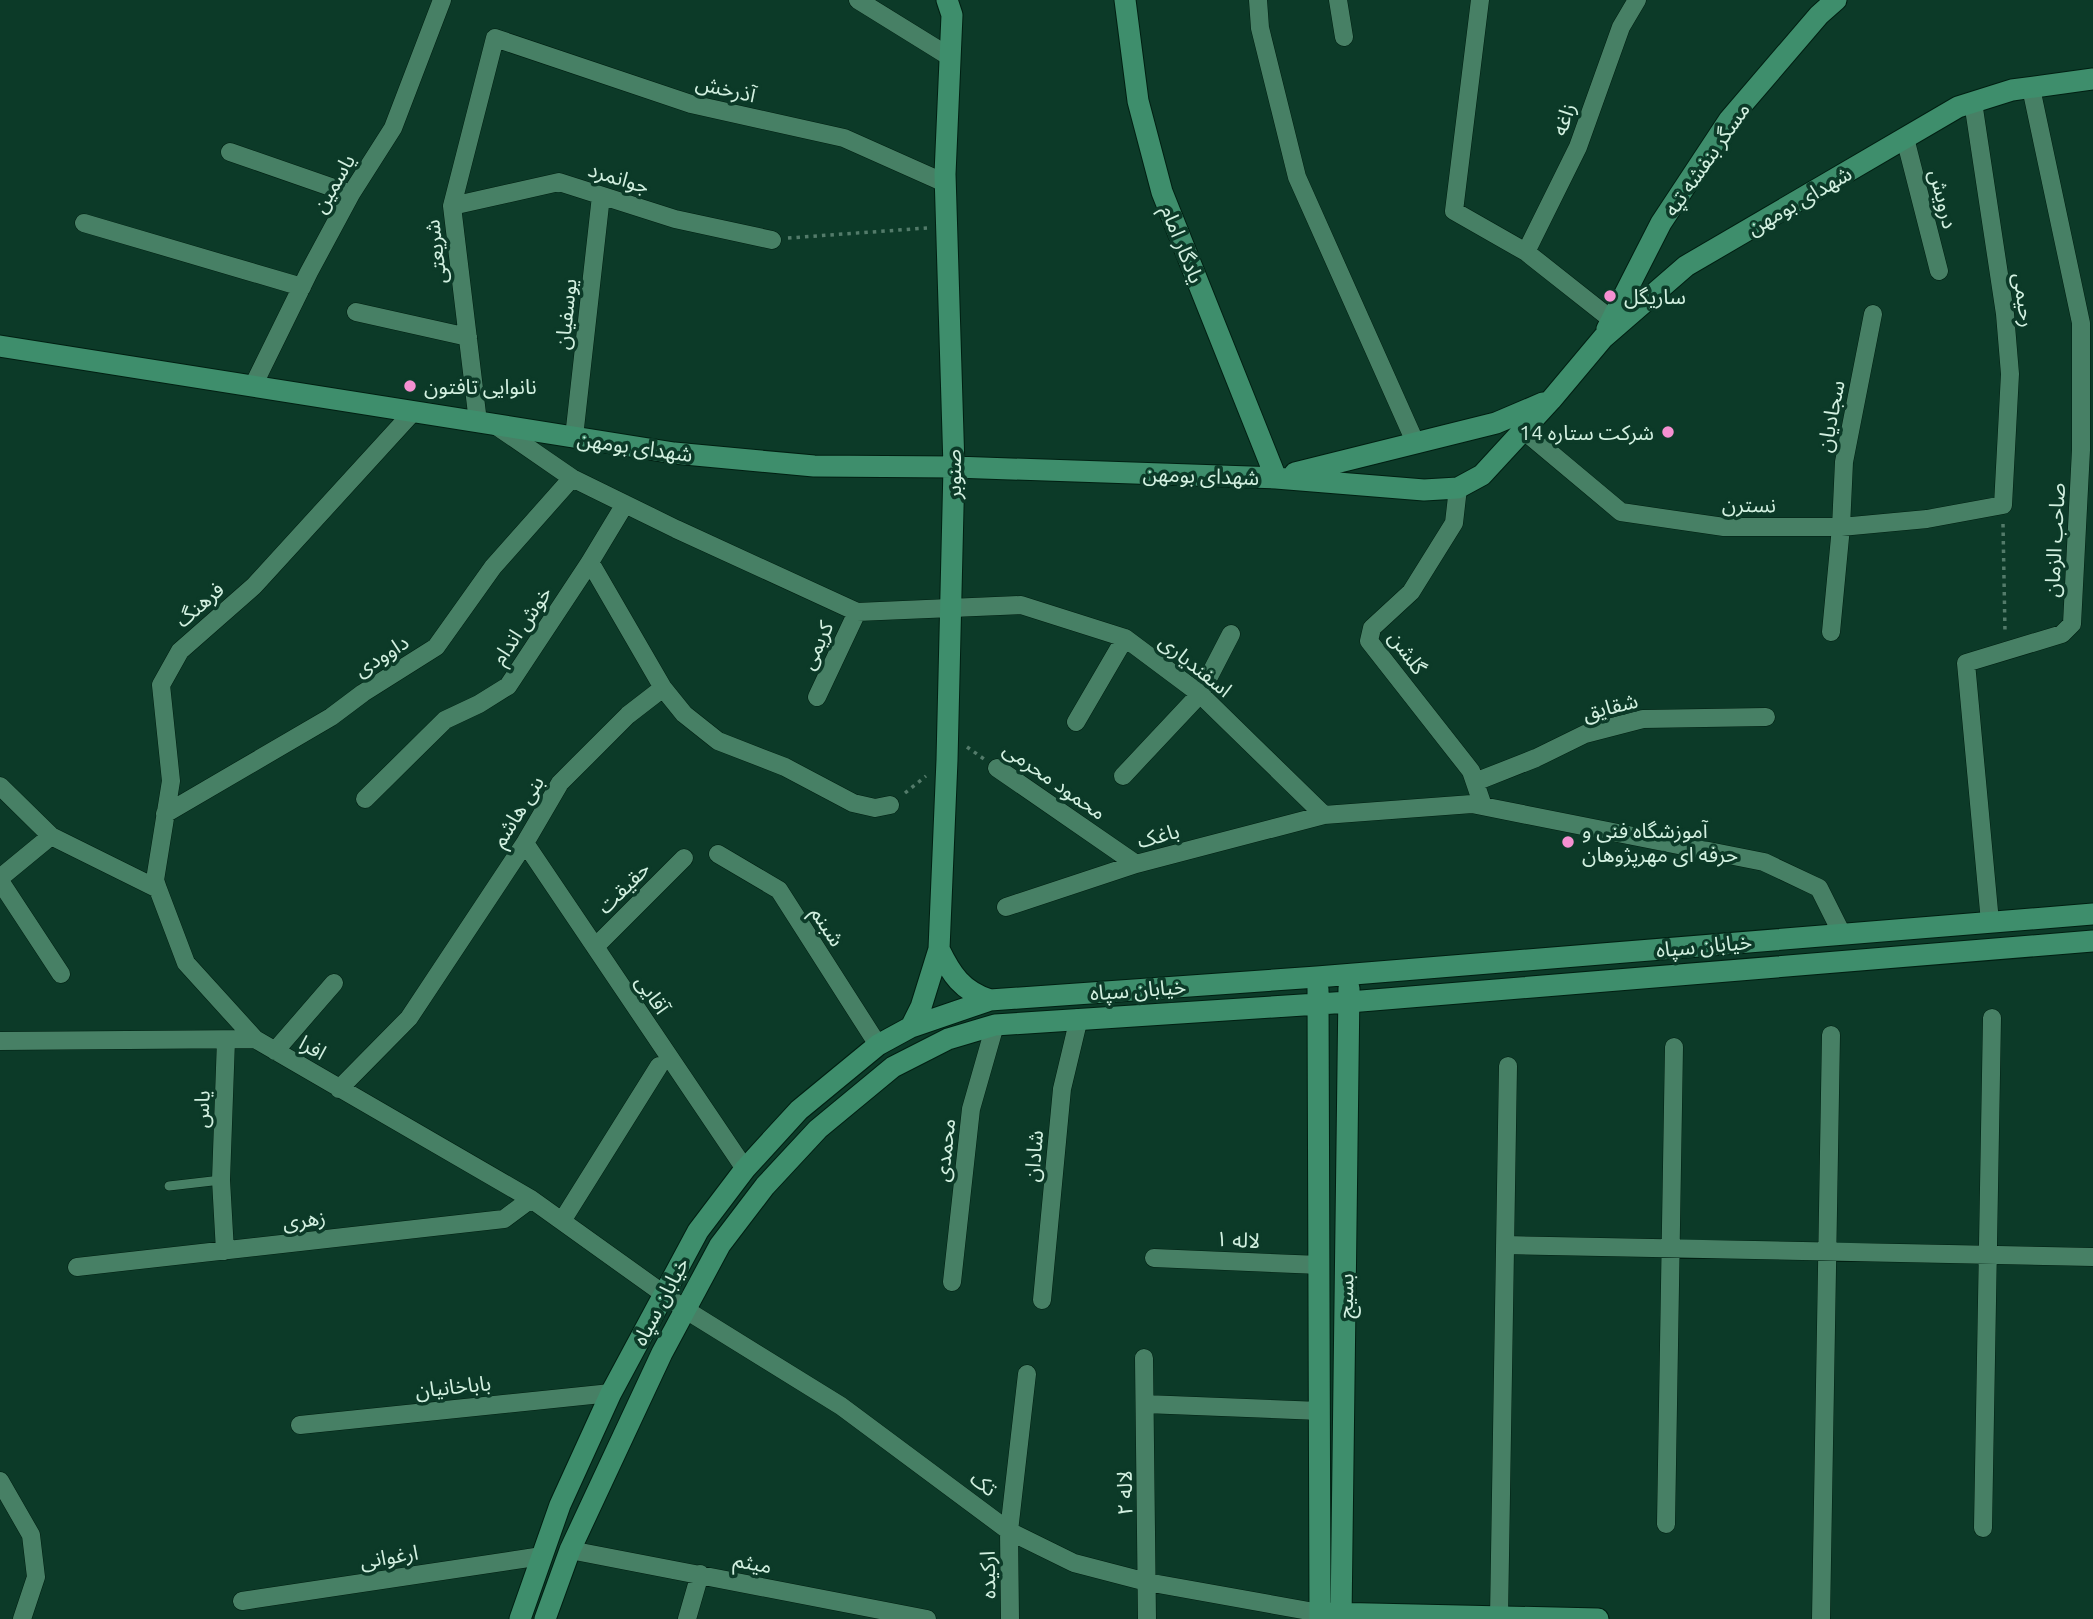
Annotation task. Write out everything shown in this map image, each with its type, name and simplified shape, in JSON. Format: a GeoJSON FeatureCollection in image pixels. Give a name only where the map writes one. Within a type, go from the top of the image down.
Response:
{"type":"FeatureCollection","features":[{"type":"Feature","properties":{"kind":"street","name":"یاسمین"},"geometry":{"type":"LineString","coordinates":[[253,386],[351,194],[393,128],[442,0]]}},
{"type":"Feature","properties":{"kind":"street"},"geometry":{"type":"LineString","coordinates":[[858,0],[950,57]]}},
{"type":"Feature","properties":{"kind":"street","name":"یادگار امام"},"geometry":{"type":"LineString","coordinates":[[1125,0],[1138,101],[1162,192],[1276,478]]}},
{"type":"Feature","properties":{"kind":"street"},"geometry":{"type":"LineString","coordinates":[[1258,0],[1260,28],[1297,177],[1416,444]]}},
{"type":"Feature","properties":{"kind":"street"},"geometry":{"type":"LineString","coordinates":[[1338,0],[1344,37]]}},
{"type":"Feature","properties":{"kind":"street"},"geometry":{"type":"LineString","coordinates":[[1480,0],[1454,211],[1526,252],[1607,329]]}},
{"type":"Feature","properties":{"kind":"street","name":"زاغه"},"geometry":{"type":"LineString","coordinates":[[1526,252],[1578,147],[1621,27],[1637,0]]}},
{"type":"Feature","properties":{"kind":"street","name":"مسگر بنفشه تپه"},"geometry":{"type":"LineString","coordinates":[[1607,329],[1661,223],[1729,120],[1819,15],[1836,0]]}},
{"type":"Feature","properties":{"kind":"street","name":"صنوبر"},"geometry":{"type":"LineString","coordinates":[[911,1027],[926,995],[939,949],[947,760],[954,467],[945,183],[952,5]]}},
{"type":"Feature","properties":{"kind":"street","name":"آذرخش"},"geometry":{"type":"LineString","coordinates":[[495,38],[691,104],[844,138],[945,183]]}},
{"type":"Feature","properties":{"kind":"street","name":"شریعتی"},"geometry":{"type":"LineString","coordinates":[[486,423],[468,337],[452,206],[495,38]]}},
{"type":"Feature","properties":{"kind":"street","name":"شهدای بومهن"},"geometry":{"type":"LineString","coordinates":[[1458,488],[1482,475],[1551,400],[1607,329],[1686,266],[1958,107],[2012,90],[2093,79]]}},
{"type":"Feature","properties":{"kind":"street","name":"صاحب الزمان"},"geometry":{"type":"LineString","coordinates":[[1990,922],[1966,663],[2062,634],[2072,624],[2081,450],[2087,407],[2081,323],[2031,88]]}},
{"type":"Feature","properties":{"kind":"street","name":"رحیمی"},"geometry":{"type":"LineString","coordinates":[[1973,102],[2005,314],[2009,362],[2003,505]]}},
{"type":"Feature","properties":{"kind":"street","name":"درویش"},"geometry":{"type":"LineString","coordinates":[[1905,138],[1939,271]]}},
{"type":"Feature","properties":{"kind":"street"},"geometry":{"type":"LineString","coordinates":[[230,152],[351,194]]}},
{"type":"Feature","properties":{"kind":"street","name":"جوانمرد"},"geometry":{"type":"LineString","coordinates":[[452,206],[559,182],[675,219],[772,240]]}},
{"type":"Feature","properties":{"kind":"street","name":"یوسفیان"},"geometry":{"type":"LineString","coordinates":[[574,437],[601,196]]}},
{"type":"Feature","properties":{"kind":"street"},"geometry":{"type":"LineString","coordinates":[[84,223],[302,286]]}},
{"type":"Feature","properties":{"kind":"street"},"geometry":{"type":"LineString","coordinates":[[356,312],[468,337]]}},
{"type":"Feature","properties":{"kind":"street","name":"سجادیان"},"geometry":{"type":"LineString","coordinates":[[1831,632],[1844,462],[1873,314]]}},
{"type":"Feature","properties":{"kind":"street","name":"شهدای بومهن"},"geometry":{"type":"LineString","coordinates":[[0,346],[674,453],[814,466],[954,467],[1276,478]]}},
{"type":"Feature","properties":{"kind":"street"},"geometry":{"type":"LineString","coordinates":[[1276,478],[1496,423],[1551,400]]}},
{"type":"Feature","properties":{"kind":"street","name":"فرهنگ"},"geometry":{"type":"LineString","coordinates":[[158,889],[155,880],[171,781],[161,685],[180,651],[254,586],[413,412]]}},
{"type":"Feature","properties":{"kind":"street","name":"اسفندیاری"},"geometry":{"type":"LineString","coordinates":[[486,423],[572,478],[857,612],[1021,605],[1125,638],[1200,694],[1324,815]]}},
{"type":"Feature","properties":{"kind":"street","name":"نسترن"},"geometry":{"type":"LineString","coordinates":[[1523,430],[1621,512],[1724,527],[1841,527],[1927,519],[2003,505]]}},
{"type":"Feature","properties":{"kind":"street","name":"داوودی"},"geometry":{"type":"LineString","coordinates":[[165,814],[331,717],[363,693],[436,647],[492,567],[572,478]]}},
{"type":"Feature","properties":{"kind":"street"},"geometry":{"type":"LineString","coordinates":[[1276,478],[1424,490],[1458,488]]}},
{"type":"Feature","properties":{"kind":"street","name":"گلشن"},"geometry":{"type":"LineString","coordinates":[[1458,488],[1454,523],[1411,592],[1372,628],[1368,641],[1471,771],[1483,806]]}},
{"type":"Feature","properties":{"kind":"street","name":"خوش اندام"},"geometry":{"type":"LineString","coordinates":[[365,799],[445,720],[508,686],[625,504]]}},
{"type":"Feature","properties":{"kind":"street"},"geometry":{"type":"LineString","coordinates":[[590,562],[663,688],[684,714],[718,741],[785,767],[853,803],[875,808],[890,805]]}},
{"type":"Feature","properties":{"kind":"street","name":"کریمی"},"geometry":{"type":"LineString","coordinates":[[817,697],[857,612]]}},
{"type":"Feature","properties":{"kind":"street"},"geometry":{"type":"LineString","coordinates":[[1123,776],[1200,694],[1231,634]]}},
{"type":"Feature","properties":{"kind":"street"},"geometry":{"type":"LineString","coordinates":[[1076,722],[1125,638]]}},
{"type":"Feature","properties":{"kind":"street","name":"بنی هاشم"},"geometry":{"type":"LineString","coordinates":[[340,1089],[409,1017],[525,843],[560,783],[628,715],[663,688]]}},
{"type":"Feature","properties":{"kind":"street","name":"شقایق"},"geometry":{"type":"LineString","coordinates":[[1475,782],[1536,758],[1585,734],[1643,719],[1766,717]]}},
{"type":"Feature","properties":{"kind":"street","name":"محمود محرمی"},"geometry":{"type":"LineString","coordinates":[[997,768],[1136,864]]}},
{"type":"Feature","properties":{"kind":"street"},"geometry":{"type":"LineString","coordinates":[[0,786],[51,836],[158,889]]}},
{"type":"Feature","properties":{"kind":"street"},"geometry":{"type":"LineString","coordinates":[[1324,815],[1472,804],[1764,862],[1819,888],[1842,934]]}},
{"type":"Feature","properties":{"kind":"street","name":"باغک"},"geometry":{"type":"LineString","coordinates":[[1006,907],[1136,864],[1324,815]]}},
{"type":"Feature","properties":{"kind":"street"},"geometry":{"type":"LineString","coordinates":[[51,836],[0,880],[61,974]]}},
{"type":"Feature","properties":{"kind":"street","name":"آقایی"},"geometry":{"type":"LineString","coordinates":[[525,843],[744,1169]]}},
{"type":"Feature","properties":{"kind":"street","name":"شبنم"},"geometry":{"type":"LineString","coordinates":[[718,854],[779,890],[878,1045]]}},
{"type":"Feature","properties":{"kind":"street","name":"حقیقت"},"geometry":{"type":"LineString","coordinates":[[595,947],[684,858]]}},
{"type":"Feature","properties":{"kind":"street","name":"افرا"},"geometry":{"type":"LineString","coordinates":[[158,889],[186,962],[255,1040],[531,1199],[664,1292]]}},
{"type":"Feature","properties":{"kind":"street","name":"خیابان سپاه"},"geometry":{"type":"LineString","coordinates":[[520,1619],[560,1505],[611,1393],[698,1231],[744,1169],[799,1110],[878,1045],[911,1027],[990,1000],[1317,977],[2093,914]]}},
{"type":"Feature","properties":{"kind":"street","name":"خیابان سپاه"},"geometry":{"type":"LineString","coordinates":[[544,1619],[570,1550],[663,1353],[720,1245],[765,1186],[817,1129],[892,1067],[948,1040],[995,1025],[1349,1002],[2093,941]]}},
{"type":"Feature","properties":{"kind":"street"},"geometry":{"type":"LineString","coordinates":[[939,949],[957,981],[975,995],[990,1000]]}},
{"type":"Feature","properties":{"kind":"street","name":"بسیج"},"geometry":{"type":"LineString","coordinates":[[1330,1616],[1349,973]]}},
{"type":"Feature","properties":{"kind":"street","name":"بسیج"},"geometry":{"type":"LineString","coordinates":[[1317,977],[1320,1411],[1330,1616]]}},
{"type":"Feature","properties":{"kind":"street"},"geometry":{"type":"LineString","coordinates":[[275,1051],[334,983]]}},
{"type":"Feature","properties":{"kind":"street","name":"شادان"},"geometry":{"type":"LineString","coordinates":[[1042,1300],[1062,1089],[1079,1018]]}},
{"type":"Feature","properties":{"kind":"street"},"geometry":{"type":"LineString","coordinates":[[1983,1528],[1992,1018]]}},
{"type":"Feature","properties":{"kind":"street","name":"محمدی"},"geometry":{"type":"LineString","coordinates":[[952,1282],[971,1109],[995,1025]]}},
{"type":"Feature","properties":{"kind":"street"},"geometry":{"type":"LineString","coordinates":[[1821,1619],[1831,1035]]}},
{"type":"Feature","properties":{"kind":"street","name":"یاس"},"geometry":{"type":"LineString","coordinates":[[225,1251],[221,1180],[226,1040]]}},
{"type":"Feature","properties":{"kind":"street"},"geometry":{"type":"LineString","coordinates":[[0,1041],[255,1040]]}},
{"type":"Feature","properties":{"kind":"street"},"geometry":{"type":"LineString","coordinates":[[1665,1524],[1674,1046]]}},
{"type":"Feature","properties":{"kind":"street"},"geometry":{"type":"LineString","coordinates":[[562,1221],[659,1066]]}},
{"type":"Feature","properties":{"kind":"street"},"geometry":{"type":"LineString","coordinates":[[1499,1617],[1508,1066]]}},
{"type":"Feature","properties":{"kind":"street","name":"زهری"},"geometry":{"type":"LineString","coordinates":[[77,1267],[504,1219],[531,1199]]}},
{"type":"Feature","properties":{"kind":"street"},"geometry":{"type":"LineString","coordinates":[[1505,1245],[2093,1257]]}},
{"type":"Feature","properties":{"kind":"street","name":"لاله ۱"},"geometry":{"type":"LineString","coordinates":[[1154,1258],[1320,1265]]}},
{"type":"Feature","properties":{"kind":"street","name":"تک"},"geometry":{"type":"LineString","coordinates":[[664,1292],[686,1310],[841,1406],[1009,1531],[1074,1563],[1147,1582],[1330,1616]]}},
{"type":"Feature","properties":{"kind":"street","name":"لاله ۲"},"geometry":{"type":"LineString","coordinates":[[1144,1358],[1147,1619]]}},
{"type":"Feature","properties":{"kind":"street","name":"ارکیده"},"geometry":{"type":"LineString","coordinates":[[1010,1619],[1009,1531],[1027,1374]]}},
{"type":"Feature","properties":{"kind":"street","name":"باباخانیان"},"geometry":{"type":"LineString","coordinates":[[300,1425],[611,1393]]}},
{"type":"Feature","properties":{"kind":"street"},"geometry":{"type":"LineString","coordinates":[[1145,1404],[1320,1411]]}},
{"type":"Feature","properties":{"kind":"street"},"geometry":{"type":"LineString","coordinates":[[0,1481],[31,1535],[36,1577],[22,1619]]}},
{"type":"Feature","properties":{"kind":"street","name":"میثم"},"geometry":{"type":"LineString","coordinates":[[570,1550],[927,1619]]}},
{"type":"Feature","properties":{"kind":"street","name":"ارغوانی"},"geometry":{"type":"LineString","coordinates":[[242,1601],[542,1556]]}},
{"type":"Feature","properties":{"kind":"street"},"geometry":{"type":"LineString","coordinates":[[687,1619],[700,1574]]}},
{"type":"Feature","properties":{"kind":"street"},"geometry":{"type":"LineString","coordinates":[[1330,1616],[1598,1619]]}},
{"type":"Feature","properties":{"kind":"lane"},"geometry":{"type":"LineString","coordinates":[[169,1186],[221,1180]]}},
{"type":"Feature","properties":{"kind":"path"},"geometry":{"type":"LineString","coordinates":[[772,240],[946,226]]}},
{"type":"Feature","properties":{"kind":"path"},"geometry":{"type":"LineString","coordinates":[[2003,505],[2006,651]]}},
{"type":"Feature","properties":{"kind":"path","name":"محمود محرمی"},"geometry":{"type":"LineString","coordinates":[[948,734],[997,768]]}},
{"type":"Feature","properties":{"kind":"path"},"geometry":{"type":"LineString","coordinates":[[890,805],[947,760]]}},
{"type":"Feature","properties":{"kind":"place","name":"ساریگل"},"geometry":{"type":"Point","coordinates":[1610,296]}},
{"type":"Feature","properties":{"kind":"place","name":"نانوایی تافتون"},"geometry":{"type":"Point","coordinates":[410,386]}},
{"type":"Feature","properties":{"kind":"place","name":"شرکت ستاره 14"},"geometry":{"type":"Point","coordinates":[1668,432]}},
{"type":"Feature","properties":{"kind":"place","name":"آموزشگاه فنی و حرفه ای مهرپژوهان"},"geometry":{"type":"Point","coordinates":[1568,842]}}]}
